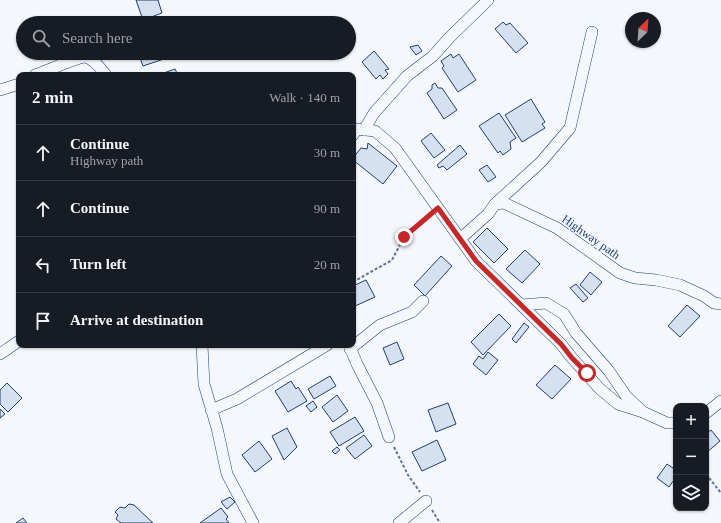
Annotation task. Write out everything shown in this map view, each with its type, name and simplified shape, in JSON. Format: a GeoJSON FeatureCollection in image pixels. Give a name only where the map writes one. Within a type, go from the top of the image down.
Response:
{"type":"FeatureCollection","features":[{"type":"Feature","properties":{"kind":"street"},"geometry":{"type":"LineString","coordinates":[[364,130],[374,113],[407,76],[433,56],[488,0]]}},
{"type":"Feature","properties":{"kind":"street"},"geometry":{"type":"LineString","coordinates":[[460,239],[488,214],[495,204],[541,162],[570,128],[592,32]]}},
{"type":"Feature","properties":{"kind":"street"},"geometry":{"type":"LineString","coordinates":[[44,72],[74,60]]}},
{"type":"Feature","properties":{"kind":"street"},"geometry":{"type":"LineString","coordinates":[[92,60],[103,72]]}},
{"type":"Feature","properties":{"kind":"street"},"geometry":{"type":"LineString","coordinates":[[0,90],[16,85]]}},
{"type":"Feature","properties":{"kind":"street"},"geometry":{"type":"LineString","coordinates":[[356,131],[357,130],[375,131],[395,148],[476,261],[561,344],[600,389],[618,404],[643,412],[667,423],[673,423]]}},
{"type":"Feature","properties":{"kind":"street","name":"Highway path"},"geometry":{"type":"LineString","coordinates":[[495,204],[504,203],[557,228],[620,273],[634,278],[656,280],[680,285],[721,304]]}},
{"type":"Feature","properties":{"kind":"street"},"geometry":{"type":"LineString","coordinates":[[356,343],[380,325],[412,312],[423,300]]}},
{"type":"Feature","properties":{"kind":"street"},"geometry":{"type":"LineString","coordinates":[[522,306],[546,303],[564,314],[576,333],[609,371],[626,396],[643,412]]}},
{"type":"Feature","properties":{"kind":"street"},"geometry":{"type":"LineString","coordinates":[[0,354],[16,343]]}},
{"type":"Feature","properties":{"kind":"street"},"geometry":{"type":"LineString","coordinates":[[202,348],[204,384],[217,428],[227,474],[241,496],[254,523]]}},
{"type":"Feature","properties":{"kind":"street"},"geometry":{"type":"LineString","coordinates":[[211,410],[237,399],[322,348]]}},
{"type":"Feature","properties":{"kind":"street"},"geometry":{"type":"LineString","coordinates":[[350,348],[377,403],[389,437]]}},
{"type":"Feature","properties":{"kind":"street"},"geometry":{"type":"LineString","coordinates":[[709,411],[721,401]]}},
{"type":"Feature","properties":{"kind":"street"},"geometry":{"type":"LineString","coordinates":[[399,523],[426,501]]}},
{"type":"Feature","properties":{"kind":"path"},"geometry":{"type":"LineString","coordinates":[[356,280],[392,260],[404,237],[438,208]]}},
{"type":"Feature","properties":{"kind":"path"},"geometry":{"type":"LineString","coordinates":[[389,437],[408,475],[440,523]]}},
{"type":"Feature","properties":{"kind":"path"},"geometry":{"type":"LineString","coordinates":[[707,475],[721,493]]}},
{"type":"Feature","properties":{"kind":"building"},"geometry":{"type":"Polygon","coordinates":[[[136,0],[158,0],[162,13],[154,16],[142,16],[136,0]]]}},
{"type":"Feature","properties":{"kind":"building"},"geometry":{"type":"Polygon","coordinates":[[[503,22],[506,25],[510,23],[528,43],[516,53],[495,29],[503,22]]]}},
{"type":"Feature","properties":{"kind":"building"},"geometry":{"type":"Polygon","coordinates":[[[418,45],[422,51],[416,55],[410,47],[418,45]]]}},
{"type":"Feature","properties":{"kind":"building"},"geometry":{"type":"Polygon","coordinates":[[[374,51],[389,69],[385,70],[388,74],[383,79],[380,75],[376,79],[362,62],[374,51]]]}},
{"type":"Feature","properties":{"kind":"building"},"geometry":{"type":"Polygon","coordinates":[[[451,54],[453,58],[459,54],[476,80],[458,92],[442,68],[444,66],[441,61],[451,54]]]}},
{"type":"Feature","properties":{"kind":"building"},"geometry":{"type":"Polygon","coordinates":[[[141,60],[161,60],[143,66],[141,60]]]}},
{"type":"Feature","properties":{"kind":"building"},"geometry":{"type":"Polygon","coordinates":[[[175,69],[176,72],[166,72],[175,69]]]}},
{"type":"Feature","properties":{"kind":"building"},"geometry":{"type":"Polygon","coordinates":[[[435,83],[438,88],[442,88],[457,110],[444,119],[427,93],[432,89],[432,85],[435,83]]]}},
{"type":"Feature","properties":{"kind":"building"},"geometry":{"type":"Polygon","coordinates":[[[531,99],[545,122],[542,124],[545,128],[522,142],[505,115],[531,99]]]}},
{"type":"Feature","properties":{"kind":"building"},"geometry":{"type":"Polygon","coordinates":[[[499,113],[516,138],[510,142],[511,149],[503,155],[500,151],[498,153],[479,126],[499,113]]]}},
{"type":"Feature","properties":{"kind":"building"},"geometry":{"type":"Polygon","coordinates":[[[431,133],[445,150],[434,158],[421,141],[431,133]]]}},
{"type":"Feature","properties":{"kind":"building"},"geometry":{"type":"Polygon","coordinates":[[[368,143],[397,166],[383,184],[356,162],[356,154],[361,148],[367,149],[368,143]]]}},
{"type":"Feature","properties":{"kind":"building"},"geometry":{"type":"Polygon","coordinates":[[[460,145],[467,154],[447,170],[443,166],[439,168],[437,165],[460,145]]]}},
{"type":"Feature","properties":{"kind":"building"},"geometry":{"type":"Polygon","coordinates":[[[487,165],[496,177],[488,182],[479,170],[487,165]]]}},
{"type":"Feature","properties":{"kind":"building"},"geometry":{"type":"Polygon","coordinates":[[[487,228],[508,249],[494,263],[473,242],[487,228]]]}},
{"type":"Feature","properties":{"kind":"building"},"geometry":{"type":"Polygon","coordinates":[[[525,250],[540,264],[522,283],[506,269],[525,250]]]}},
{"type":"Feature","properties":{"kind":"building"},"geometry":{"type":"Polygon","coordinates":[[[441,256],[452,266],[425,296],[414,285],[441,256]]]}},
{"type":"Feature","properties":{"kind":"building"},"geometry":{"type":"Polygon","coordinates":[[[590,272],[602,282],[591,295],[580,285],[590,272]]]}},
{"type":"Feature","properties":{"kind":"building"},"geometry":{"type":"Polygon","coordinates":[[[366,280],[375,297],[356,306],[356,285],[366,280]]]}},
{"type":"Feature","properties":{"kind":"building"},"geometry":{"type":"Polygon","coordinates":[[[576,284],[588,298],[583,302],[570,288],[576,284]]]}},
{"type":"Feature","properties":{"kind":"building"},"geometry":{"type":"Polygon","coordinates":[[[687,305],[700,316],[680,337],[668,326],[687,305]]]}},
{"type":"Feature","properties":{"kind":"building"},"geometry":{"type":"Polygon","coordinates":[[[499,314],[511,326],[483,355],[471,342],[499,314]]]}},
{"type":"Feature","properties":{"kind":"building"},"geometry":{"type":"Polygon","coordinates":[[[524,323],[529,327],[516,343],[512,339],[524,323]]]}},
{"type":"Feature","properties":{"kind":"building"},"geometry":{"type":"Polygon","coordinates":[[[397,342],[404,359],[390,365],[383,348],[397,342]]]}},
{"type":"Feature","properties":{"kind":"building"},"geometry":{"type":"Polygon","coordinates":[[[488,352],[498,360],[486,375],[473,364],[479,356],[483,359],[488,352]]]}},
{"type":"Feature","properties":{"kind":"building"},"geometry":{"type":"Polygon","coordinates":[[[555,365],[571,379],[552,399],[536,385],[555,365]]]}},
{"type":"Feature","properties":{"kind":"building"},"geometry":{"type":"Polygon","coordinates":[[[330,376],[336,386],[314,399],[308,389],[330,376]]]}},
{"type":"Feature","properties":{"kind":"building"},"geometry":{"type":"Polygon","coordinates":[[[291,381],[296,389],[298,387],[307,401],[288,412],[275,391],[291,381]]]}},
{"type":"Feature","properties":{"kind":"building"},"geometry":{"type":"Polygon","coordinates":[[[7,383],[22,398],[8,412],[0,404],[0,390],[7,383]]]}},
{"type":"Feature","properties":{"kind":"building"},"geometry":{"type":"Polygon","coordinates":[[[337,395],[348,411],[333,422],[322,407],[337,395]]]}},
{"type":"Feature","properties":{"kind":"building"},"geometry":{"type":"Polygon","coordinates":[[[313,401],[317,407],[311,412],[306,406],[313,401]]]}},
{"type":"Feature","properties":{"kind":"building"},"geometry":{"type":"Polygon","coordinates":[[[448,403],[456,424],[436,432],[428,410],[448,403]]]}},
{"type":"Feature","properties":{"kind":"building"},"geometry":{"type":"Polygon","coordinates":[[[0,409],[5,414],[0,418],[0,409]]]}},
{"type":"Feature","properties":{"kind":"building"},"geometry":{"type":"Polygon","coordinates":[[[355,417],[364,431],[339,446],[330,432],[355,417]]]}},
{"type":"Feature","properties":{"kind":"building"},"geometry":{"type":"Polygon","coordinates":[[[287,428],[297,447],[284,460],[272,436],[287,428]]]}},
{"type":"Feature","properties":{"kind":"building"},"geometry":{"type":"Polygon","coordinates":[[[711,430],[720,441],[709,450],[709,439],[709,432],[711,430]]]}},
{"type":"Feature","properties":{"kind":"building"},"geometry":{"type":"Polygon","coordinates":[[[364,435],[372,446],[355,459],[346,448],[364,435]]]}},
{"type":"Feature","properties":{"kind":"building"},"geometry":{"type":"Polygon","coordinates":[[[437,440],[446,460],[422,471],[412,452],[437,440]]]}},
{"type":"Feature","properties":{"kind":"building"},"geometry":{"type":"Polygon","coordinates":[[[259,441],[272,459],[255,472],[242,455],[259,441]]]}},
{"type":"Feature","properties":{"kind":"building"},"geometry":{"type":"Polygon","coordinates":[[[337,447],[340,450],[335,454],[332,451],[337,447]]]}},
{"type":"Feature","properties":{"kind":"building"},"geometry":{"type":"Polygon","coordinates":[[[667,464],[673,468],[673,481],[669,487],[657,478],[667,464]]]}},
{"type":"Feature","properties":{"kind":"building"},"geometry":{"type":"Polygon","coordinates":[[[230,497],[235,502],[227,509],[221,502],[230,497]]]}},
{"type":"Feature","properties":{"kind":"building"},"geometry":{"type":"Polygon","coordinates":[[[129,504],[134,505],[153,523],[121,523],[116,519],[118,515],[115,512],[120,507],[125,508],[129,504]]]}},
{"type":"Feature","properties":{"kind":"building"},"geometry":{"type":"Polygon","coordinates":[[[221,508],[228,517],[226,519],[229,523],[200,523],[221,508]]]}},
{"type":"Feature","properties":{"kind":"building"},"geometry":{"type":"Polygon","coordinates":[[[23,518],[27,523],[16,523],[23,518]]]}},
{"type":"Feature","properties":{"kind":"route"},"geometry":{"type":"LineString","coordinates":[[404,237],[438,208],[476,261],[561,344],[587,373]]}}]}
